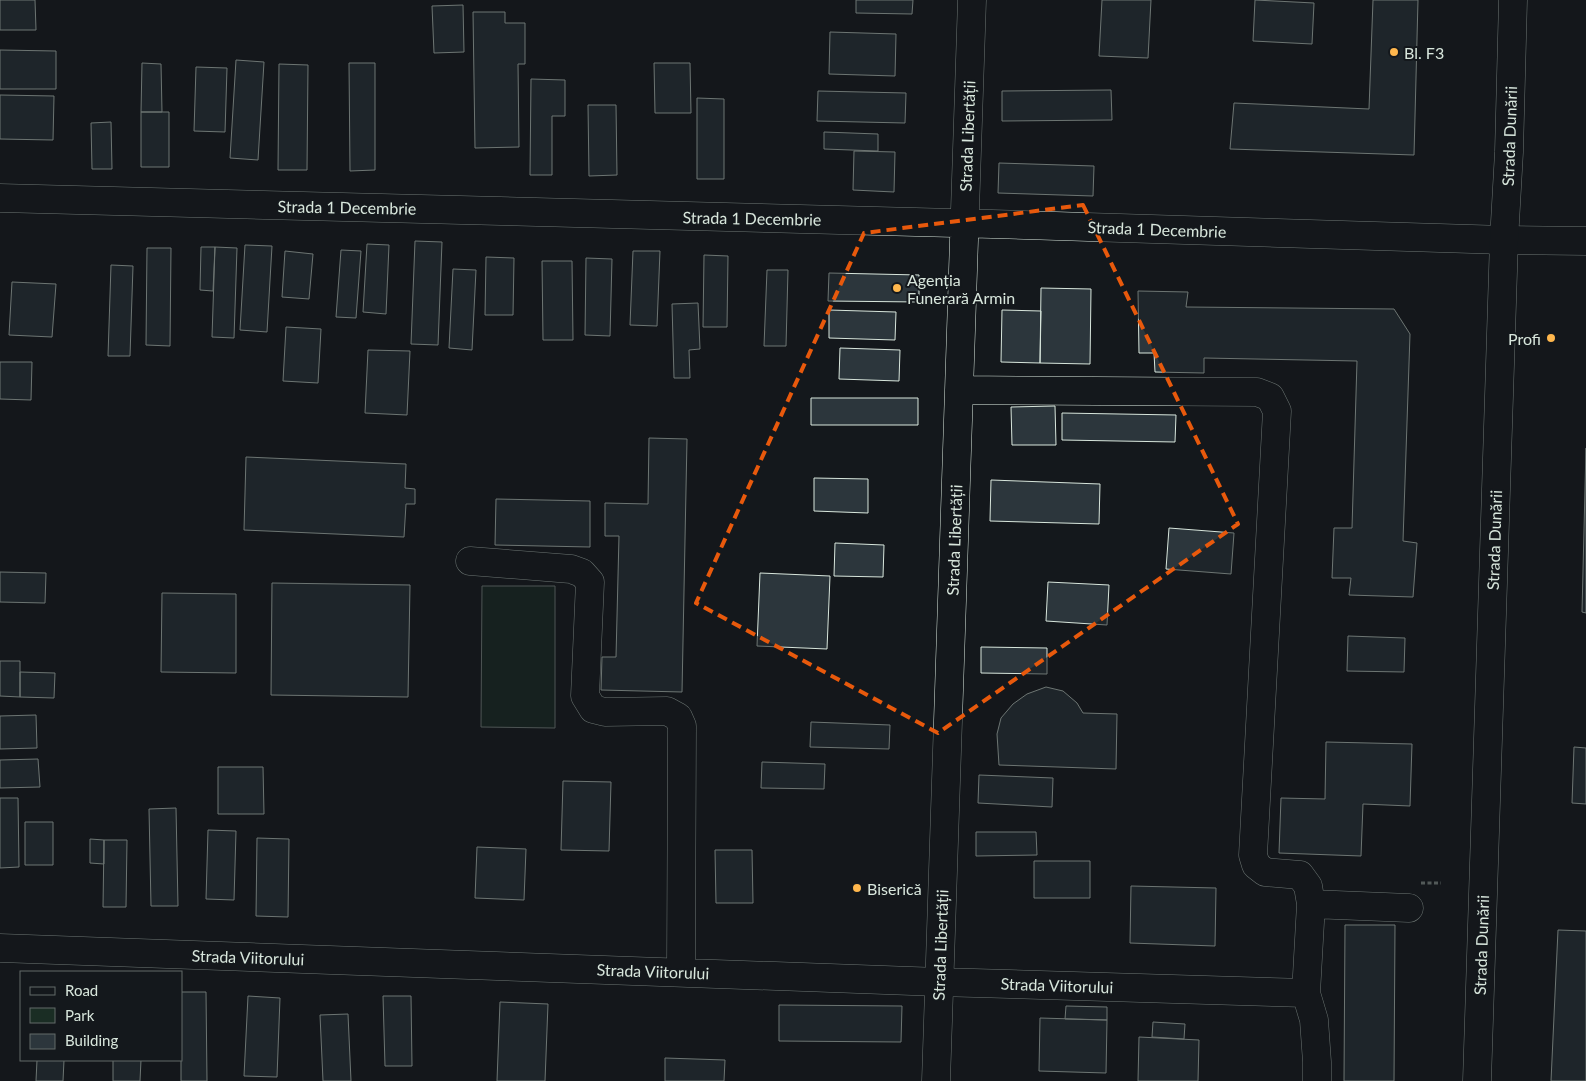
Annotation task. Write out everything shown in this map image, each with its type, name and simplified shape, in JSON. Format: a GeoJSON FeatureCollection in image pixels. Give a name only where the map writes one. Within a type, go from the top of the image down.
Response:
{"type":"FeatureCollection","features":[{"type":"Feature","properties":{"kind":"street","name":"Strada Libertății"},"geometry":{"type":"LineString","coordinates":[[936,1081],[972,0]]}},
{"type":"Feature","properties":{"kind":"street","name":"Strada Dunării"},"geometry":{"type":"LineString","coordinates":[[1477,1081],[1513,0]]}},
{"type":"Feature","properties":{"kind":"street","name":"Strada 1 Decembrie"},"geometry":{"type":"LineString","coordinates":[[0,198],[1586,241]]}},
{"type":"Feature","properties":{"kind":"street"},"geometry":{"type":"LineString","coordinates":[[959,390],[1257,392],[1270,397],[1277,410],[1253,854],[1256,865],[1265,872],[1300,875],[1308,886],[1311,904],[1306,993],[1314,1020],[1317,1081]]}},
{"type":"Feature","properties":{"kind":"street"},"geometry":{"type":"LineString","coordinates":[[470,561],[571,569],[582,573],[590,582],[585,696],[593,709],[605,712],[667,711],[678,716],[682,726],[681,972]]}},
{"type":"Feature","properties":{"kind":"street"},"geometry":{"type":"LineString","coordinates":[[1311,904],[1409,908]]}},
{"type":"Feature","properties":{"kind":"street","name":"Strada Viitorului"},"geometry":{"type":"LineString","coordinates":[[0,948],[939,982],[1306,993]]}},
{"type":"Feature","properties":{"kind":"highlighted area"},"geometry":{"type":"Polygon","coordinates":[[[1083,205],[1238,524],[938,733],[696,603],[864,233],[1083,205]]]}},
{"type":"Feature","properties":{"kind":"green space"},"geometry":{"type":"Polygon","coordinates":[[[482,586],[555,586],[555,728],[481,727],[482,586]]]}},
{"type":"Feature","properties":{"kind":"building"},"geometry":{"type":"Polygon","coordinates":[[[0,0],[35,0],[36,30],[0,30],[0,0]]]}},
{"type":"Feature","properties":{"kind":"building"},"geometry":{"type":"Polygon","coordinates":[[[856,0],[913,0],[912,14],[856,13],[856,0]]]}},
{"type":"Feature","properties":{"kind":"building"},"geometry":{"type":"Polygon","coordinates":[[[1102,0],[1151,0],[1148,58],[1099,56],[1102,0]]]}},
{"type":"Feature","properties":{"kind":"building"},"geometry":{"type":"Polygon","coordinates":[[[1255,0],[1314,3],[1312,44],[1253,41],[1255,0]]]}},
{"type":"Feature","properties":{"kind":"building","name":"Bl. F3"},"geometry":{"type":"Polygon","coordinates":[[[1373,0],[1418,0],[1414,155],[1230,149],[1234,103],[1369,109],[1373,0]]]}},
{"type":"Feature","properties":{"kind":"building"},"geometry":{"type":"Polygon","coordinates":[[[463,5],[464,52],[434,53],[432,6],[463,5]]]}},
{"type":"Feature","properties":{"kind":"building"},"geometry":{"type":"Polygon","coordinates":[[[473,12],[505,12],[505,23],[525,23],[525,64],[518,64],[519,147],[475,148],[473,12]]]}},
{"type":"Feature","properties":{"kind":"building"},"geometry":{"type":"Polygon","coordinates":[[[830,32],[896,34],[895,76],[829,74],[830,32]]]}},
{"type":"Feature","properties":{"kind":"building"},"geometry":{"type":"Polygon","coordinates":[[[0,50],[56,51],[56,89],[0,89],[0,50]]]}},
{"type":"Feature","properties":{"kind":"building"},"geometry":{"type":"Polygon","coordinates":[[[236,60],[264,62],[258,160],[230,158],[236,60]]]}},
{"type":"Feature","properties":{"kind":"building"},"geometry":{"type":"Polygon","coordinates":[[[142,63],[161,64],[162,112],[141,112],[142,63]]]}},
{"type":"Feature","properties":{"kind":"building"},"geometry":{"type":"Polygon","coordinates":[[[349,63],[375,63],[375,170],[350,171],[349,63]]]}},
{"type":"Feature","properties":{"kind":"building"},"geometry":{"type":"Polygon","coordinates":[[[654,63],[690,63],[691,113],[655,113],[654,63]]]}},
{"type":"Feature","properties":{"kind":"building"},"geometry":{"type":"Polygon","coordinates":[[[279,64],[308,65],[307,170],[278,170],[279,64]]]}},
{"type":"Feature","properties":{"kind":"building"},"geometry":{"type":"Polygon","coordinates":[[[196,67],[227,68],[225,132],[194,131],[196,67]]]}},
{"type":"Feature","properties":{"kind":"building"},"geometry":{"type":"Polygon","coordinates":[[[531,79],[565,80],[565,116],[552,116],[552,175],[530,175],[531,79]]]}},
{"type":"Feature","properties":{"kind":"building"},"geometry":{"type":"Polygon","coordinates":[[[1111,90],[1112,120],[1002,121],[1002,91],[1111,90]]]}},
{"type":"Feature","properties":{"kind":"building"},"geometry":{"type":"Polygon","coordinates":[[[818,91],[906,93],[905,123],[817,121],[818,91]]]}},
{"type":"Feature","properties":{"kind":"building"},"geometry":{"type":"Polygon","coordinates":[[[0,95],[54,96],[53,140],[0,139],[0,95]]]}},
{"type":"Feature","properties":{"kind":"building"},"geometry":{"type":"Polygon","coordinates":[[[697,98],[724,99],[724,179],[697,179],[697,98]]]}},
{"type":"Feature","properties":{"kind":"building"},"geometry":{"type":"Polygon","coordinates":[[[588,105],[616,105],[617,175],[589,176],[588,105]]]}},
{"type":"Feature","properties":{"kind":"building"},"geometry":{"type":"Polygon","coordinates":[[[141,112],[169,112],[169,167],[141,167],[141,112]]]}},
{"type":"Feature","properties":{"kind":"building"},"geometry":{"type":"Polygon","coordinates":[[[111,122],[112,169],[92,169],[91,123],[111,122]]]}},
{"type":"Feature","properties":{"kind":"building"},"geometry":{"type":"Polygon","coordinates":[[[824,132],[878,134],[878,151],[824,149],[824,132]]]}},
{"type":"Feature","properties":{"kind":"building"},"geometry":{"type":"Polygon","coordinates":[[[854,151],[895,152],[894,192],[853,190],[854,151]]]}},
{"type":"Feature","properties":{"kind":"building"},"geometry":{"type":"Polygon","coordinates":[[[999,163],[1094,166],[1093,196],[998,193],[999,163]]]}},
{"type":"Feature","properties":{"kind":"building"},"geometry":{"type":"Polygon","coordinates":[[[415,241],[442,242],[438,345],[411,344],[415,241]]]}},
{"type":"Feature","properties":{"kind":"building"},"geometry":{"type":"Polygon","coordinates":[[[367,244],[389,245],[386,314],[363,312],[367,244]]]}},
{"type":"Feature","properties":{"kind":"building"},"geometry":{"type":"Polygon","coordinates":[[[245,245],[272,246],[267,332],[240,330],[245,245]]]}},
{"type":"Feature","properties":{"kind":"building"},"geometry":{"type":"Polygon","coordinates":[[[201,247],[215,247],[213,291],[200,290],[201,247]]]}},
{"type":"Feature","properties":{"kind":"building"},"geometry":{"type":"Polygon","coordinates":[[[215,247],[237,248],[234,338],[212,337],[215,247]]]}},
{"type":"Feature","properties":{"kind":"building"},"geometry":{"type":"Polygon","coordinates":[[[147,248],[171,248],[170,346],[146,345],[147,248]]]}},
{"type":"Feature","properties":{"kind":"building"},"geometry":{"type":"Polygon","coordinates":[[[341,250],[361,251],[356,318],[336,317],[341,250]]]}},
{"type":"Feature","properties":{"kind":"building"},"geometry":{"type":"Polygon","coordinates":[[[285,251],[313,254],[309,299],[282,297],[285,251]]]}},
{"type":"Feature","properties":{"kind":"building"},"geometry":{"type":"Polygon","coordinates":[[[633,251],[660,251],[657,326],[630,325],[633,251]]]}},
{"type":"Feature","properties":{"kind":"building"},"geometry":{"type":"Polygon","coordinates":[[[704,255],[728,256],[727,327],[703,327],[704,255]]]}},
{"type":"Feature","properties":{"kind":"building"},"geometry":{"type":"Polygon","coordinates":[[[486,257],[514,258],[513,315],[485,315],[486,257]]]}},
{"type":"Feature","properties":{"kind":"building"},"geometry":{"type":"Polygon","coordinates":[[[586,258],[612,259],[610,336],[585,335],[586,258]]]}},
{"type":"Feature","properties":{"kind":"building"},"geometry":{"type":"Polygon","coordinates":[[[542,261],[572,261],[573,340],[543,340],[542,261]]]}},
{"type":"Feature","properties":{"kind":"building"},"geometry":{"type":"Polygon","coordinates":[[[111,265],[133,266],[130,356],[108,356],[111,265]]]}},
{"type":"Feature","properties":{"kind":"building"},"geometry":{"type":"Polygon","coordinates":[[[453,269],[476,270],[472,350],[449,348],[453,269]]]}},
{"type":"Feature","properties":{"kind":"building"},"geometry":{"type":"Polygon","coordinates":[[[767,270],[788,270],[786,346],[764,346],[767,270]]]}},
{"type":"Feature","properties":{"kind":"building"},"geometry":{"type":"Polygon","coordinates":[[[829,273],[919,275],[919,302],[828,301],[829,273]]]}},
{"type":"Feature","properties":{"kind":"building"},"geometry":{"type":"Polygon","coordinates":[[[12,282],[56,284],[52,337],[9,335],[12,282]]]}},
{"type":"Feature","properties":{"kind":"building"},"geometry":{"type":"Polygon","coordinates":[[[1041,288],[1091,289],[1090,364],[1040,363],[1041,288]]]}},
{"type":"Feature","properties":{"kind":"building"},"geometry":{"type":"Polygon","coordinates":[[[1138,291],[1188,292],[1186,307],[1394,309],[1410,334],[1403,541],[1417,543],[1413,597],[1349,595],[1351,578],[1332,578],[1334,528],[1352,528],[1357,361],[1204,358],[1204,373],[1155,372],[1154,353],[1139,353],[1138,291]]]}},
{"type":"Feature","properties":{"kind":"building"},"geometry":{"type":"Polygon","coordinates":[[[698,303],[700,349],[689,350],[690,378],[674,378],[672,304],[698,303]]]}},
{"type":"Feature","properties":{"kind":"building"},"geometry":{"type":"Polygon","coordinates":[[[829,310],[896,312],[895,340],[829,338],[829,310]]]}},
{"type":"Feature","properties":{"kind":"building"},"geometry":{"type":"Polygon","coordinates":[[[1002,310],[1041,311],[1040,363],[1001,362],[1002,310]]]}},
{"type":"Feature","properties":{"kind":"building"},"geometry":{"type":"Polygon","coordinates":[[[286,327],[321,329],[318,383],[283,381],[286,327]]]}},
{"type":"Feature","properties":{"kind":"building"},"geometry":{"type":"Polygon","coordinates":[[[840,348],[900,350],[899,381],[839,379],[840,348]]]}},
{"type":"Feature","properties":{"kind":"building"},"geometry":{"type":"Polygon","coordinates":[[[368,350],[410,351],[407,415],[365,413],[368,350]]]}},
{"type":"Feature","properties":{"kind":"building"},"geometry":{"type":"Polygon","coordinates":[[[0,362],[32,362],[31,400],[0,399],[0,362]]]}},
{"type":"Feature","properties":{"kind":"building"},"geometry":{"type":"Polygon","coordinates":[[[811,398],[918,398],[918,425],[811,425],[811,398]]]}},
{"type":"Feature","properties":{"kind":"building"},"geometry":{"type":"Polygon","coordinates":[[[1055,406],[1056,445],[1012,445],[1011,407],[1055,406]]]}},
{"type":"Feature","properties":{"kind":"building"},"geometry":{"type":"Polygon","coordinates":[[[1062,413],[1176,415],[1175,442],[1062,440],[1062,413]]]}},
{"type":"Feature","properties":{"kind":"building"},"geometry":{"type":"Polygon","coordinates":[[[649,438],[687,439],[682,692],[601,690],[602,657],[616,657],[619,536],[605,536],[605,503],[648,504],[649,438]]]}},
{"type":"Feature","properties":{"kind":"building"},"geometry":{"type":"Polygon","coordinates":[[[1586,448],[1586,613],[1582,612],[1586,448]]]}},
{"type":"Feature","properties":{"kind":"building"},"geometry":{"type":"Polygon","coordinates":[[[246,457],[406,464],[405,488],[415,489],[415,504],[406,504],[404,537],[244,530],[246,457]]]}},
{"type":"Feature","properties":{"kind":"building"},"geometry":{"type":"Polygon","coordinates":[[[814,478],[868,479],[868,513],[814,511],[814,478]]]}},
{"type":"Feature","properties":{"kind":"building"},"geometry":{"type":"Polygon","coordinates":[[[991,480],[1100,484],[1099,524],[990,521],[991,480]]]}},
{"type":"Feature","properties":{"kind":"building"},"geometry":{"type":"Polygon","coordinates":[[[496,499],[590,501],[590,547],[495,545],[496,499]]]}},
{"type":"Feature","properties":{"kind":"building"},"geometry":{"type":"Polygon","coordinates":[[[1169,528],[1234,533],[1231,574],[1166,569],[1169,528]]]}},
{"type":"Feature","properties":{"kind":"building"},"geometry":{"type":"Polygon","coordinates":[[[835,543],[884,545],[883,577],[834,576],[835,543]]]}},
{"type":"Feature","properties":{"kind":"building"},"geometry":{"type":"Polygon","coordinates":[[[0,572],[46,573],[45,603],[0,602],[0,572]]]}},
{"type":"Feature","properties":{"kind":"building"},"geometry":{"type":"Polygon","coordinates":[[[760,573],[830,576],[827,649],[757,646],[760,573]]]}},
{"type":"Feature","properties":{"kind":"building"},"geometry":{"type":"Polygon","coordinates":[[[1048,582],[1109,585],[1107,625],[1046,621],[1048,582]]]}},
{"type":"Feature","properties":{"kind":"building"},"geometry":{"type":"Polygon","coordinates":[[[272,583],[410,585],[408,697],[271,695],[272,583]]]}},
{"type":"Feature","properties":{"kind":"building"},"geometry":{"type":"Polygon","coordinates":[[[162,593],[236,594],[236,673],[161,672],[162,593]]]}},
{"type":"Feature","properties":{"kind":"building"},"geometry":{"type":"Polygon","coordinates":[[[1348,636],[1405,638],[1404,672],[1347,671],[1348,636]]]}},
{"type":"Feature","properties":{"kind":"building"},"geometry":{"type":"Polygon","coordinates":[[[981,647],[1047,648],[1047,674],[981,673],[981,647]]]}},
{"type":"Feature","properties":{"kind":"building"},"geometry":{"type":"Polygon","coordinates":[[[0,661],[20,661],[20,697],[0,696],[0,661]]]}},
{"type":"Feature","properties":{"kind":"building"},"geometry":{"type":"Polygon","coordinates":[[[20,672],[55,673],[54,698],[20,697],[20,672]]]}},
{"type":"Feature","properties":{"kind":"building"},"geometry":{"type":"Polygon","coordinates":[[[1046,687],[1063,691],[1077,703],[1083,713],[1117,714],[1116,769],[999,765],[997,734],[1001,718],[1013,704],[1027,694],[1046,687]]]}},
{"type":"Feature","properties":{"kind":"building"},"geometry":{"type":"Polygon","coordinates":[[[36,715],[37,748],[0,749],[0,716],[36,715]]]}},
{"type":"Feature","properties":{"kind":"building"},"geometry":{"type":"Polygon","coordinates":[[[811,722],[890,725],[889,749],[810,747],[811,722]]]}},
{"type":"Feature","properties":{"kind":"building"},"geometry":{"type":"Polygon","coordinates":[[[1326,742],[1412,744],[1410,806],[1363,804],[1361,856],[1279,853],[1281,798],[1325,799],[1326,742]]]}},
{"type":"Feature","properties":{"kind":"building"},"geometry":{"type":"Polygon","coordinates":[[[1574,747],[1586,748],[1586,804],[1572,803],[1574,747]]]}},
{"type":"Feature","properties":{"kind":"building"},"geometry":{"type":"Polygon","coordinates":[[[38,759],[40,787],[0,788],[0,760],[38,759]]]}},
{"type":"Feature","properties":{"kind":"building"},"geometry":{"type":"Polygon","coordinates":[[[762,762],[825,764],[824,789],[761,788],[762,762]]]}},
{"type":"Feature","properties":{"kind":"building"},"geometry":{"type":"Polygon","coordinates":[[[218,767],[263,767],[264,814],[218,814],[218,767]]]}},
{"type":"Feature","properties":{"kind":"building"},"geometry":{"type":"Polygon","coordinates":[[[979,775],[1053,778],[1052,807],[978,803],[979,775]]]}},
{"type":"Feature","properties":{"kind":"building"},"geometry":{"type":"Polygon","coordinates":[[[563,781],[611,782],[609,851],[561,850],[563,781]]]}},
{"type":"Feature","properties":{"kind":"building"},"geometry":{"type":"Polygon","coordinates":[[[0,798],[18,798],[19,867],[0,868],[0,798]]]}},
{"type":"Feature","properties":{"kind":"building"},"geometry":{"type":"Polygon","coordinates":[[[176,808],[178,906],[151,906],[149,809],[176,808]]]}},
{"type":"Feature","properties":{"kind":"building"},"geometry":{"type":"Polygon","coordinates":[[[25,822],[53,822],[53,865],[25,865],[25,822]]]}},
{"type":"Feature","properties":{"kind":"building"},"geometry":{"type":"Polygon","coordinates":[[[208,830],[236,831],[234,900],[206,899],[208,830]]]}},
{"type":"Feature","properties":{"kind":"building"},"geometry":{"type":"Polygon","coordinates":[[[976,832],[1036,832],[1037,855],[976,856],[976,832]]]}},
{"type":"Feature","properties":{"kind":"building"},"geometry":{"type":"Polygon","coordinates":[[[257,838],[289,839],[288,917],[256,916],[257,838]]]}},
{"type":"Feature","properties":{"kind":"building"},"geometry":{"type":"Polygon","coordinates":[[[90,839],[104,840],[104,864],[90,863],[90,839]]]}},
{"type":"Feature","properties":{"kind":"building"},"geometry":{"type":"Polygon","coordinates":[[[104,840],[127,840],[126,907],[103,907],[104,840]]]}},
{"type":"Feature","properties":{"kind":"building"},"geometry":{"type":"Polygon","coordinates":[[[477,847],[526,849],[524,900],[475,898],[477,847]]]}},
{"type":"Feature","properties":{"kind":"building"},"geometry":{"type":"Polygon","coordinates":[[[715,850],[752,850],[753,903],[716,903],[715,850]]]}},
{"type":"Feature","properties":{"kind":"building"},"geometry":{"type":"Polygon","coordinates":[[[1034,861],[1090,861],[1090,898],[1034,898],[1034,861]]]}},
{"type":"Feature","properties":{"kind":"building"},"geometry":{"type":"Polygon","coordinates":[[[1131,886],[1216,888],[1215,946],[1130,943],[1131,886]]]}},
{"type":"Feature","properties":{"kind":"building"},"geometry":{"type":"Polygon","coordinates":[[[1345,925],[1395,925],[1394,1081],[1344,1081],[1345,925]]]}},
{"type":"Feature","properties":{"kind":"building"},"geometry":{"type":"Polygon","coordinates":[[[1558,930],[1586,931],[1586,1081],[1551,1081],[1558,930]]]}},
{"type":"Feature","properties":{"kind":"building"},"geometry":{"type":"Polygon","coordinates":[[[182,992],[206,992],[207,1081],[181,1081],[182,992]]]}},
{"type":"Feature","properties":{"kind":"building"},"geometry":{"type":"Polygon","coordinates":[[[248,996],[280,998],[277,1077],[244,1076],[248,996]]]}},
{"type":"Feature","properties":{"kind":"building"},"geometry":{"type":"Polygon","coordinates":[[[383,996],[411,996],[412,1066],[385,1066],[383,996]]]}},
{"type":"Feature","properties":{"kind":"building"},"geometry":{"type":"Polygon","coordinates":[[[500,1002],[548,1004],[545,1081],[497,1081],[500,1002]]]}},
{"type":"Feature","properties":{"kind":"building"},"geometry":{"type":"Polygon","coordinates":[[[779,1005],[902,1006],[901,1042],[779,1041],[779,1005]]]}},
{"type":"Feature","properties":{"kind":"building"},"geometry":{"type":"Polygon","coordinates":[[[1066,1006],[1107,1007],[1107,1020],[1065,1019],[1066,1006]]]}},
{"type":"Feature","properties":{"kind":"building"},"geometry":{"type":"Polygon","coordinates":[[[348,1014],[351,1081],[323,1081],[320,1015],[348,1014]]]}},
{"type":"Feature","properties":{"kind":"building"},"geometry":{"type":"Polygon","coordinates":[[[1040,1018],[1107,1020],[1106,1073],[1039,1071],[1040,1018]]]}},
{"type":"Feature","properties":{"kind":"building"},"geometry":{"type":"Polygon","coordinates":[[[1153,1022],[1185,1024],[1184,1039],[1152,1037],[1153,1022]]]}},
{"type":"Feature","properties":{"kind":"building"},"geometry":{"type":"Polygon","coordinates":[[[1139,1037],[1199,1040],[1198,1081],[1138,1081],[1139,1037]]]}},
{"type":"Feature","properties":{"kind":"building"},"geometry":{"type":"Polygon","coordinates":[[[665,1058],[725,1060],[724,1081],[665,1081],[665,1058]]]}},
{"type":"Feature","properties":{"kind":"building"},"geometry":{"type":"Polygon","coordinates":[[[37,1061],[64,1061],[63,1081],[36,1081],[37,1061]]]}},
{"type":"Feature","properties":{"kind":"building"},"geometry":{"type":"Polygon","coordinates":[[[113,1061],[141,1061],[140,1081],[113,1081],[113,1061]]]}},
{"type":"Feature","properties":{"kind":"place","name":"Bl. F3"},"geometry":{"type":"Point","coordinates":[1394,52]}},
{"type":"Feature","properties":{"kind":"place","name":"Agenția Funerară Armin"},"geometry":{"type":"Point","coordinates":[897,288]}},
{"type":"Feature","properties":{"kind":"place","name":"Profi"},"geometry":{"type":"Point","coordinates":[1551,338]}},
{"type":"Feature","properties":{"kind":"place","name":"Biserică"},"geometry":{"type":"Point","coordinates":[857,888]}}]}
